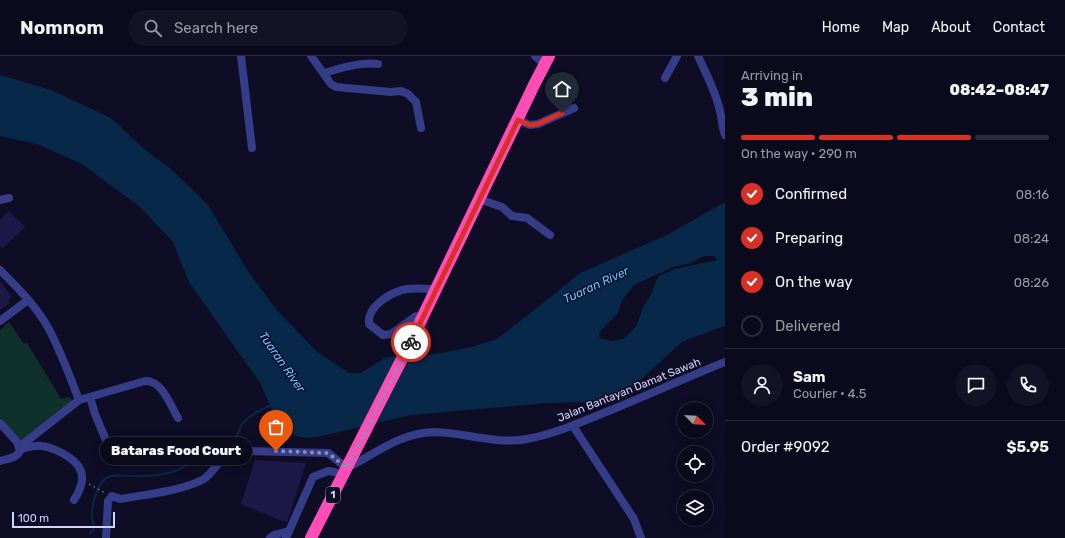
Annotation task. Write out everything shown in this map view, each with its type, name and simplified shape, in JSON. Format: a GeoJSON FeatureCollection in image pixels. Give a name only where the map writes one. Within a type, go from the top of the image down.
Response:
{"type":"FeatureCollection","features":[{"type":"Feature","properties":{"kind":"highway","name":"1"},"geometry":{"type":"LineString","coordinates":[[312,538],[412,339],[547,60]]}},
{"type":"Feature","properties":{"kind":"street"},"geometry":{"type":"LineString","coordinates":[[241,56],[252,148]]}},
{"type":"Feature","properties":{"kind":"street"},"geometry":{"type":"LineString","coordinates":[[311,56],[332,84],[336,87],[391,92],[401,91],[408,94],[416,102],[421,128]]}},
{"type":"Feature","properties":{"kind":"street"},"geometry":{"type":"LineString","coordinates":[[535,56],[547,60]]}},
{"type":"Feature","properties":{"kind":"street"},"geometry":{"type":"LineString","coordinates":[[665,78],[677,56]]}},
{"type":"Feature","properties":{"kind":"street"},"geometry":{"type":"LineString","coordinates":[[698,56],[712,86],[721,112],[721,122],[725,135]]}},
{"type":"Feature","properties":{"kind":"street"},"geometry":{"type":"LineString","coordinates":[[324,73],[359,63],[378,64]]}},
{"type":"Feature","properties":{"kind":"street"},"geometry":{"type":"LineString","coordinates":[[518,120],[530,125],[538,124],[574,108]]}},
{"type":"Feature","properties":{"kind":"street"},"geometry":{"type":"LineString","coordinates":[[0,200],[9,198]]}},
{"type":"Feature","properties":{"kind":"street"},"geometry":{"type":"LineString","coordinates":[[479,199],[502,207],[512,216],[527,218],[550,235]]}},
{"type":"Feature","properties":{"kind":"street"},"geometry":{"type":"LineString","coordinates":[[0,270],[23,293],[45,324],[61,354],[80,400]]}},
{"type":"Feature","properties":{"kind":"street"},"geometry":{"type":"LineString","coordinates":[[422,318],[416,316],[391,334],[383,335],[369,324],[369,318],[374,308],[386,297],[407,289],[436,289]]}},
{"type":"Feature","properties":{"kind":"street"},"geometry":{"type":"LineString","coordinates":[[0,321],[28,300]]}},
{"type":"Feature","properties":{"kind":"street","name":"Jalan Bantayan Damat Sawah"},"geometry":{"type":"LineString","coordinates":[[347,468],[406,436],[450,433],[508,440],[525,440],[573,426],[725,362]]}},
{"type":"Feature","properties":{"kind":"street"},"geometry":{"type":"LineString","coordinates":[[0,461],[19,455],[20,447],[23,444],[80,400],[145,381],[153,382],[159,386],[178,418]]}},
{"type":"Feature","properties":{"kind":"street"},"geometry":{"type":"LineString","coordinates":[[90,397],[95,414],[113,457]]}},
{"type":"Feature","properties":{"kind":"street"},"geometry":{"type":"LineString","coordinates":[[0,423],[20,447]]}},
{"type":"Feature","properties":{"kind":"street"},"geometry":{"type":"LineString","coordinates":[[573,426],[634,519],[640,538]]}},
{"type":"Feature","properties":{"kind":"street"},"geometry":{"type":"LineString","coordinates":[[20,447],[41,446],[57,450],[74,459],[81,468],[83,480],[80,491],[74,500]]}},
{"type":"Feature","properties":{"kind":"street"},"geometry":{"type":"LineString","coordinates":[[106,538],[108,501],[112,496],[120,499],[199,482],[211,474],[223,459],[247,451],[305,451],[328,453],[347,468]]}},
{"type":"Feature","properties":{"kind":"street"},"geometry":{"type":"LineString","coordinates":[[270,538],[274,535],[288,535],[312,477],[328,471],[335,472]]}},
{"type":"Feature","properties":{"kind":"path"},"geometry":{"type":"LineString","coordinates":[[83,480],[112,496]]}},
{"type":"Feature","properties":{"kind":"green space"},"geometry":{"type":"Polygon","coordinates":[[[9,322],[24,344],[27,343],[61,399],[70,397],[73,403],[21,443],[0,418],[0,330],[9,322]]]}},
{"type":"Feature","properties":{"kind":"water","name":"Tuaran River"},"geometry":{"type":"Polygon","coordinates":[[[0,75],[51,90],[111,118],[144,149],[171,169],[208,205],[249,273],[276,309],[316,351],[349,373],[361,373],[387,357],[430,355],[472,347],[497,339],[580,273],[667,235],[725,202],[725,326],[683,341],[634,386],[611,396],[587,402],[548,403],[411,415],[322,436],[307,438],[296,436],[286,430],[275,417],[260,383],[189,282],[173,242],[140,207],[82,164],[37,144],[0,136],[0,75]],[[704,256],[691,263],[673,267],[634,285],[622,300],[618,313],[600,331],[599,336],[601,339],[613,341],[623,339],[629,334],[637,325],[643,307],[652,293],[657,279],[661,275],[675,269],[717,260],[714,256],[704,256]]]}},
{"type":"Feature","properties":{"kind":"building"},"geometry":{"type":"Polygon","coordinates":[[[9,211],[25,227],[3,248],[0,247],[0,220],[9,211]]]}},
{"type":"Feature","properties":{"kind":"building"},"geometry":{"type":"Polygon","coordinates":[[[0,281],[12,297],[8,300],[10,303],[0,310],[0,281]]]}},
{"type":"Feature","properties":{"kind":"building"},"geometry":{"type":"Polygon","coordinates":[[[255,460],[306,463],[287,523],[241,504],[255,460]]]}},
{"type":"Feature","properties":{"kind":"waterway"},"geometry":{"type":"LineString","coordinates":[[90,533],[94,529],[92,518],[93,504],[99,488],[104,480],[112,476],[151,476],[178,470],[188,463],[202,441],[208,440],[221,445],[228,444],[236,438],[241,426],[246,420],[256,412],[271,405]]}},
{"type":"Feature","properties":{"kind":"way so far"},"geometry":{"type":"LineString","coordinates":[[276,451],[328,453],[347,468],[411,342]]}},
{"type":"Feature","properties":{"kind":"place","name":"Bataras Food Court"},"geometry":{"type":"Point","coordinates":[276,451]}},
{"type":"Feature","properties":{"kind":"route"},"geometry":{"type":"LineString","coordinates":[[411,342],[444,270],[518,120],[530,125],[538,124],[562,113]]}}]}
